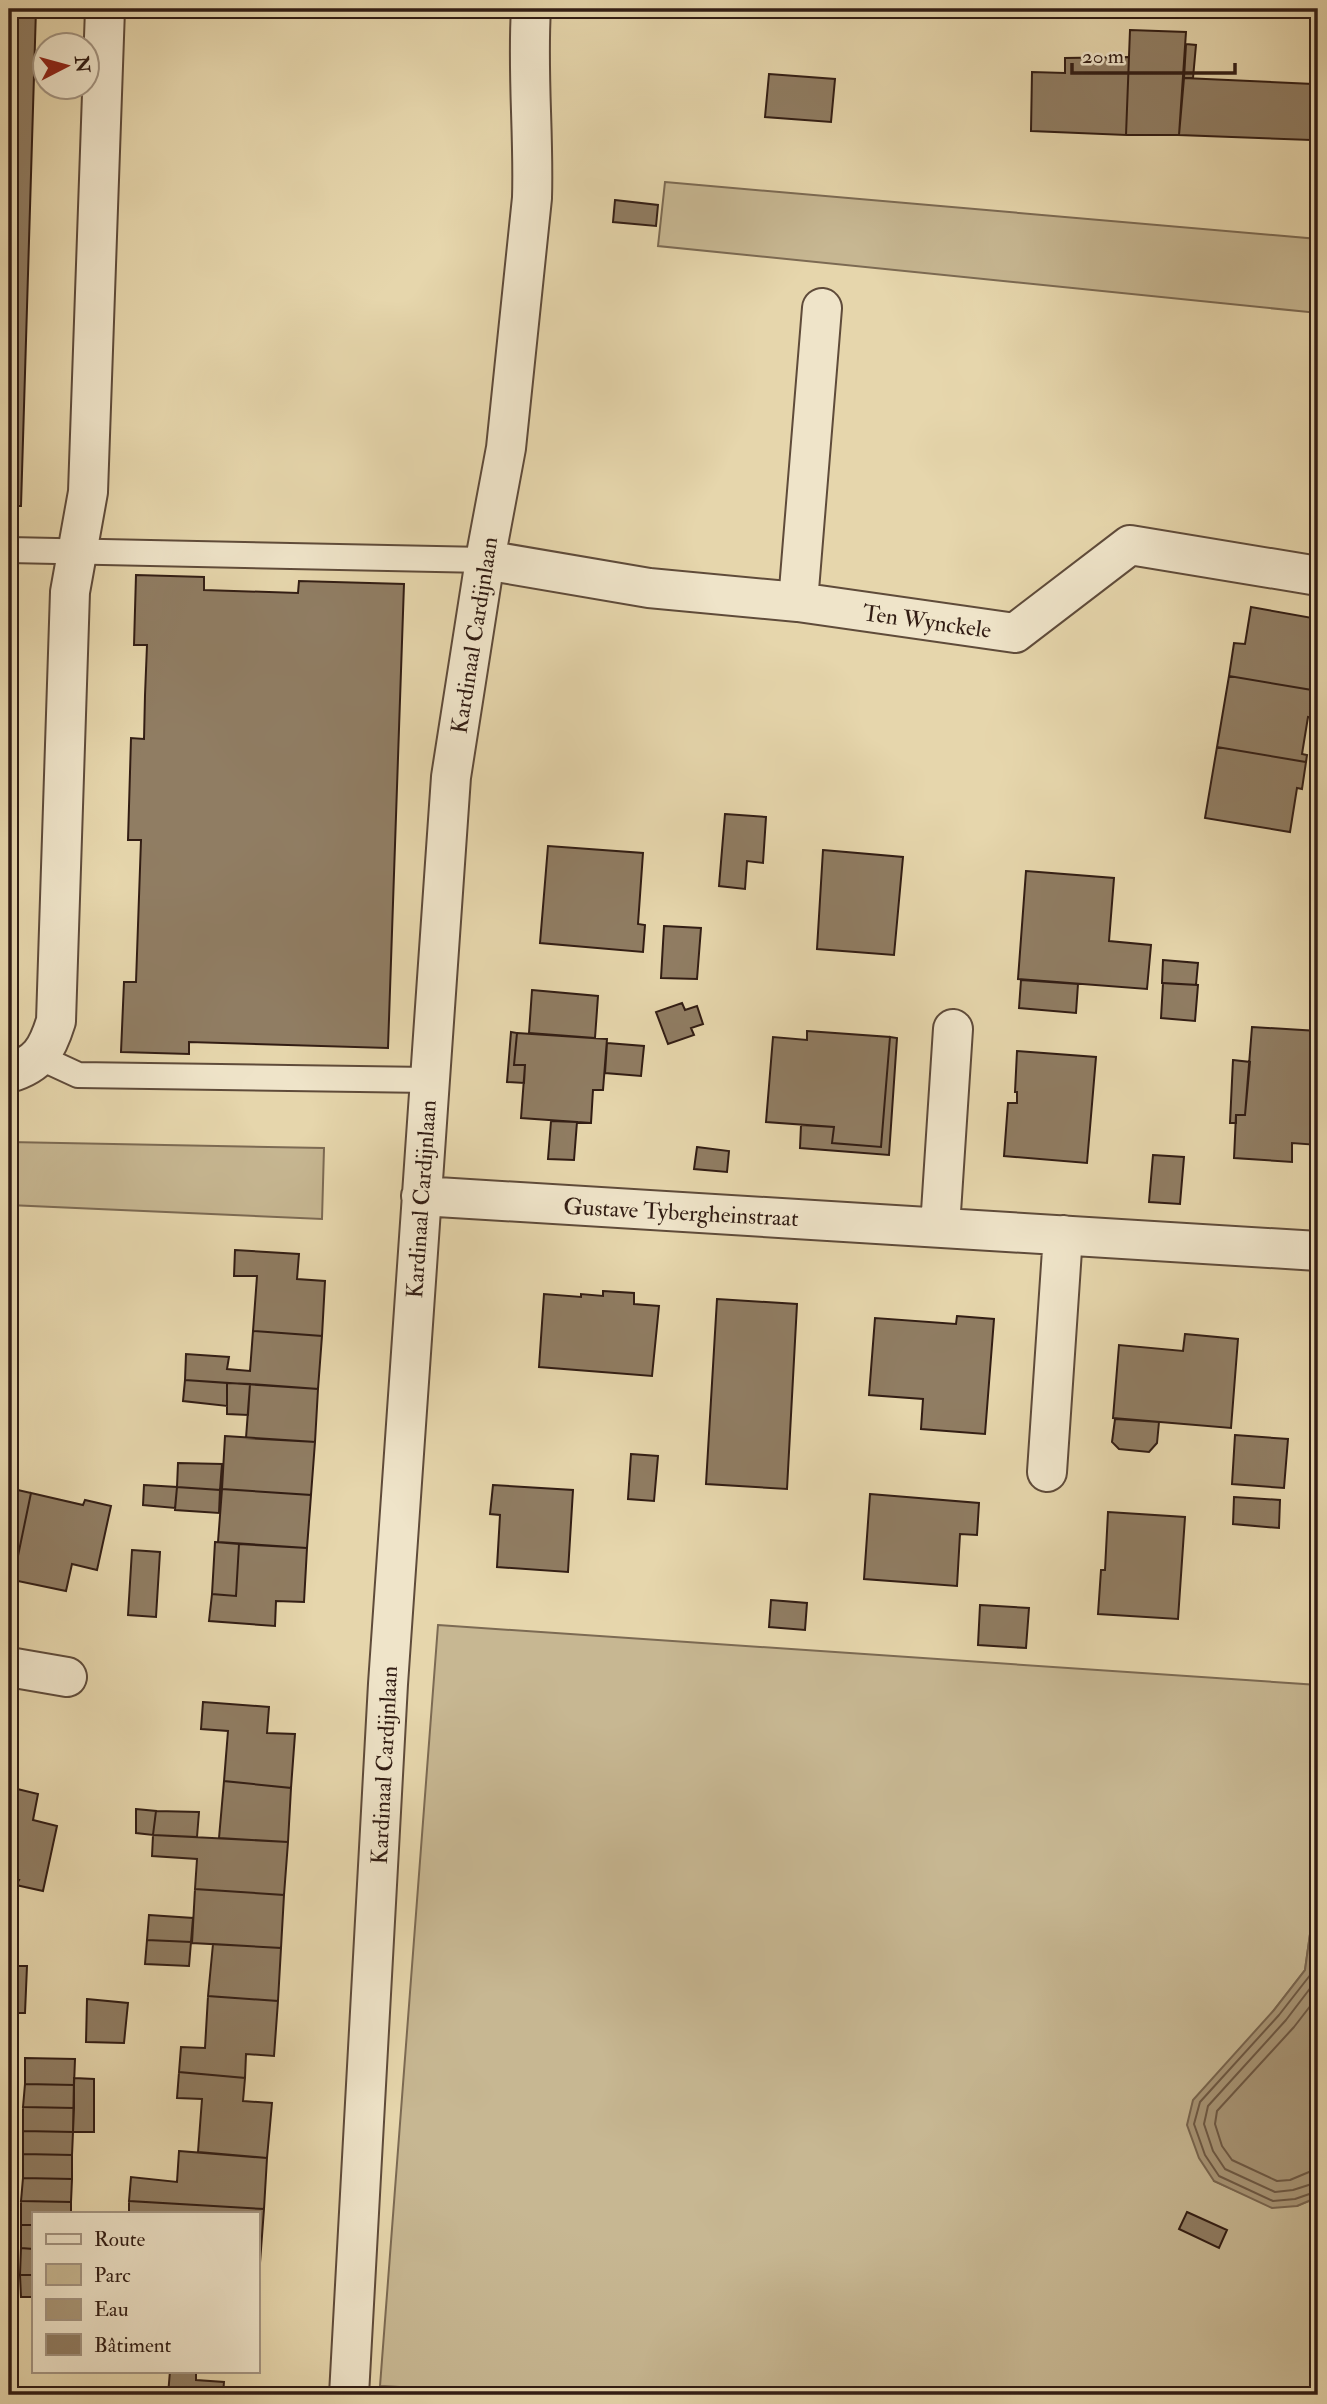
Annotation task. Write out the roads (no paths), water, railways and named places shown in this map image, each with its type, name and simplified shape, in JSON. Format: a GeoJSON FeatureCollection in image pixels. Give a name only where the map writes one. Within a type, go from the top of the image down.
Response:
{"type":"FeatureCollection","features":[{"type":"Feature","properties":{"kind":"street"},"geometry":{"type":"LineString","coordinates":[[24,1065],[49,1045],[56,1021],[70,593],[88,492],[105,9]]}},
{"type":"Feature","properties":{"kind":"street","name":"Kardinaal Cardijnlaan"},"geometry":{"type":"LineString","coordinates":[[349,2395],[388,1684],[451,777],[485,560],[506,448],[532,198],[529,45],[531,9]]}},
{"type":"Feature","properties":{"kind":"street"},"geometry":{"type":"LineString","coordinates":[[797,602],[822,309]]}},
{"type":"Feature","properties":{"kind":"street","name":"Ten Wynckele"},"geometry":{"type":"LineString","coordinates":[[485,560],[649,588],[797,602],[1015,633],[1130,545],[1318,576]]}},
{"type":"Feature","properties":{"kind":"street"},"geometry":{"type":"LineString","coordinates":[[940,1227],[953,1029]]}},
{"type":"Feature","properties":{"kind":"street","name":"Gustave Tybergheinstraat"},"geometry":{"type":"LineString","coordinates":[[421,1196],[1318,1251]]}},
{"type":"Feature","properties":{"kind":"street"},"geometry":{"type":"LineString","coordinates":[[1047,1472],[1063,1235]]}},
{"type":"Feature","properties":{"kind":"street"},"geometry":{"type":"LineString","coordinates":[[9,1667],[67,1677]]}},
{"type":"Feature","properties":{"kind":"lane"},"geometry":{"type":"LineString","coordinates":[[9,550],[485,560]]}},
{"type":"Feature","properties":{"kind":"lane"},"geometry":{"type":"LineString","coordinates":[[24,1065],[78,1075],[429,1080]]}},
{"type":"Feature","properties":{"kind":"water"},"geometry":{"type":"Polygon","coordinates":[[[1318,1877],[1318,2197],[1297,2206],[1272,2208],[1214,2181],[1199,2158],[1187,2125],[1193,2100],[1274,2010],[1305,1970],[1318,1877]]]}}]}
